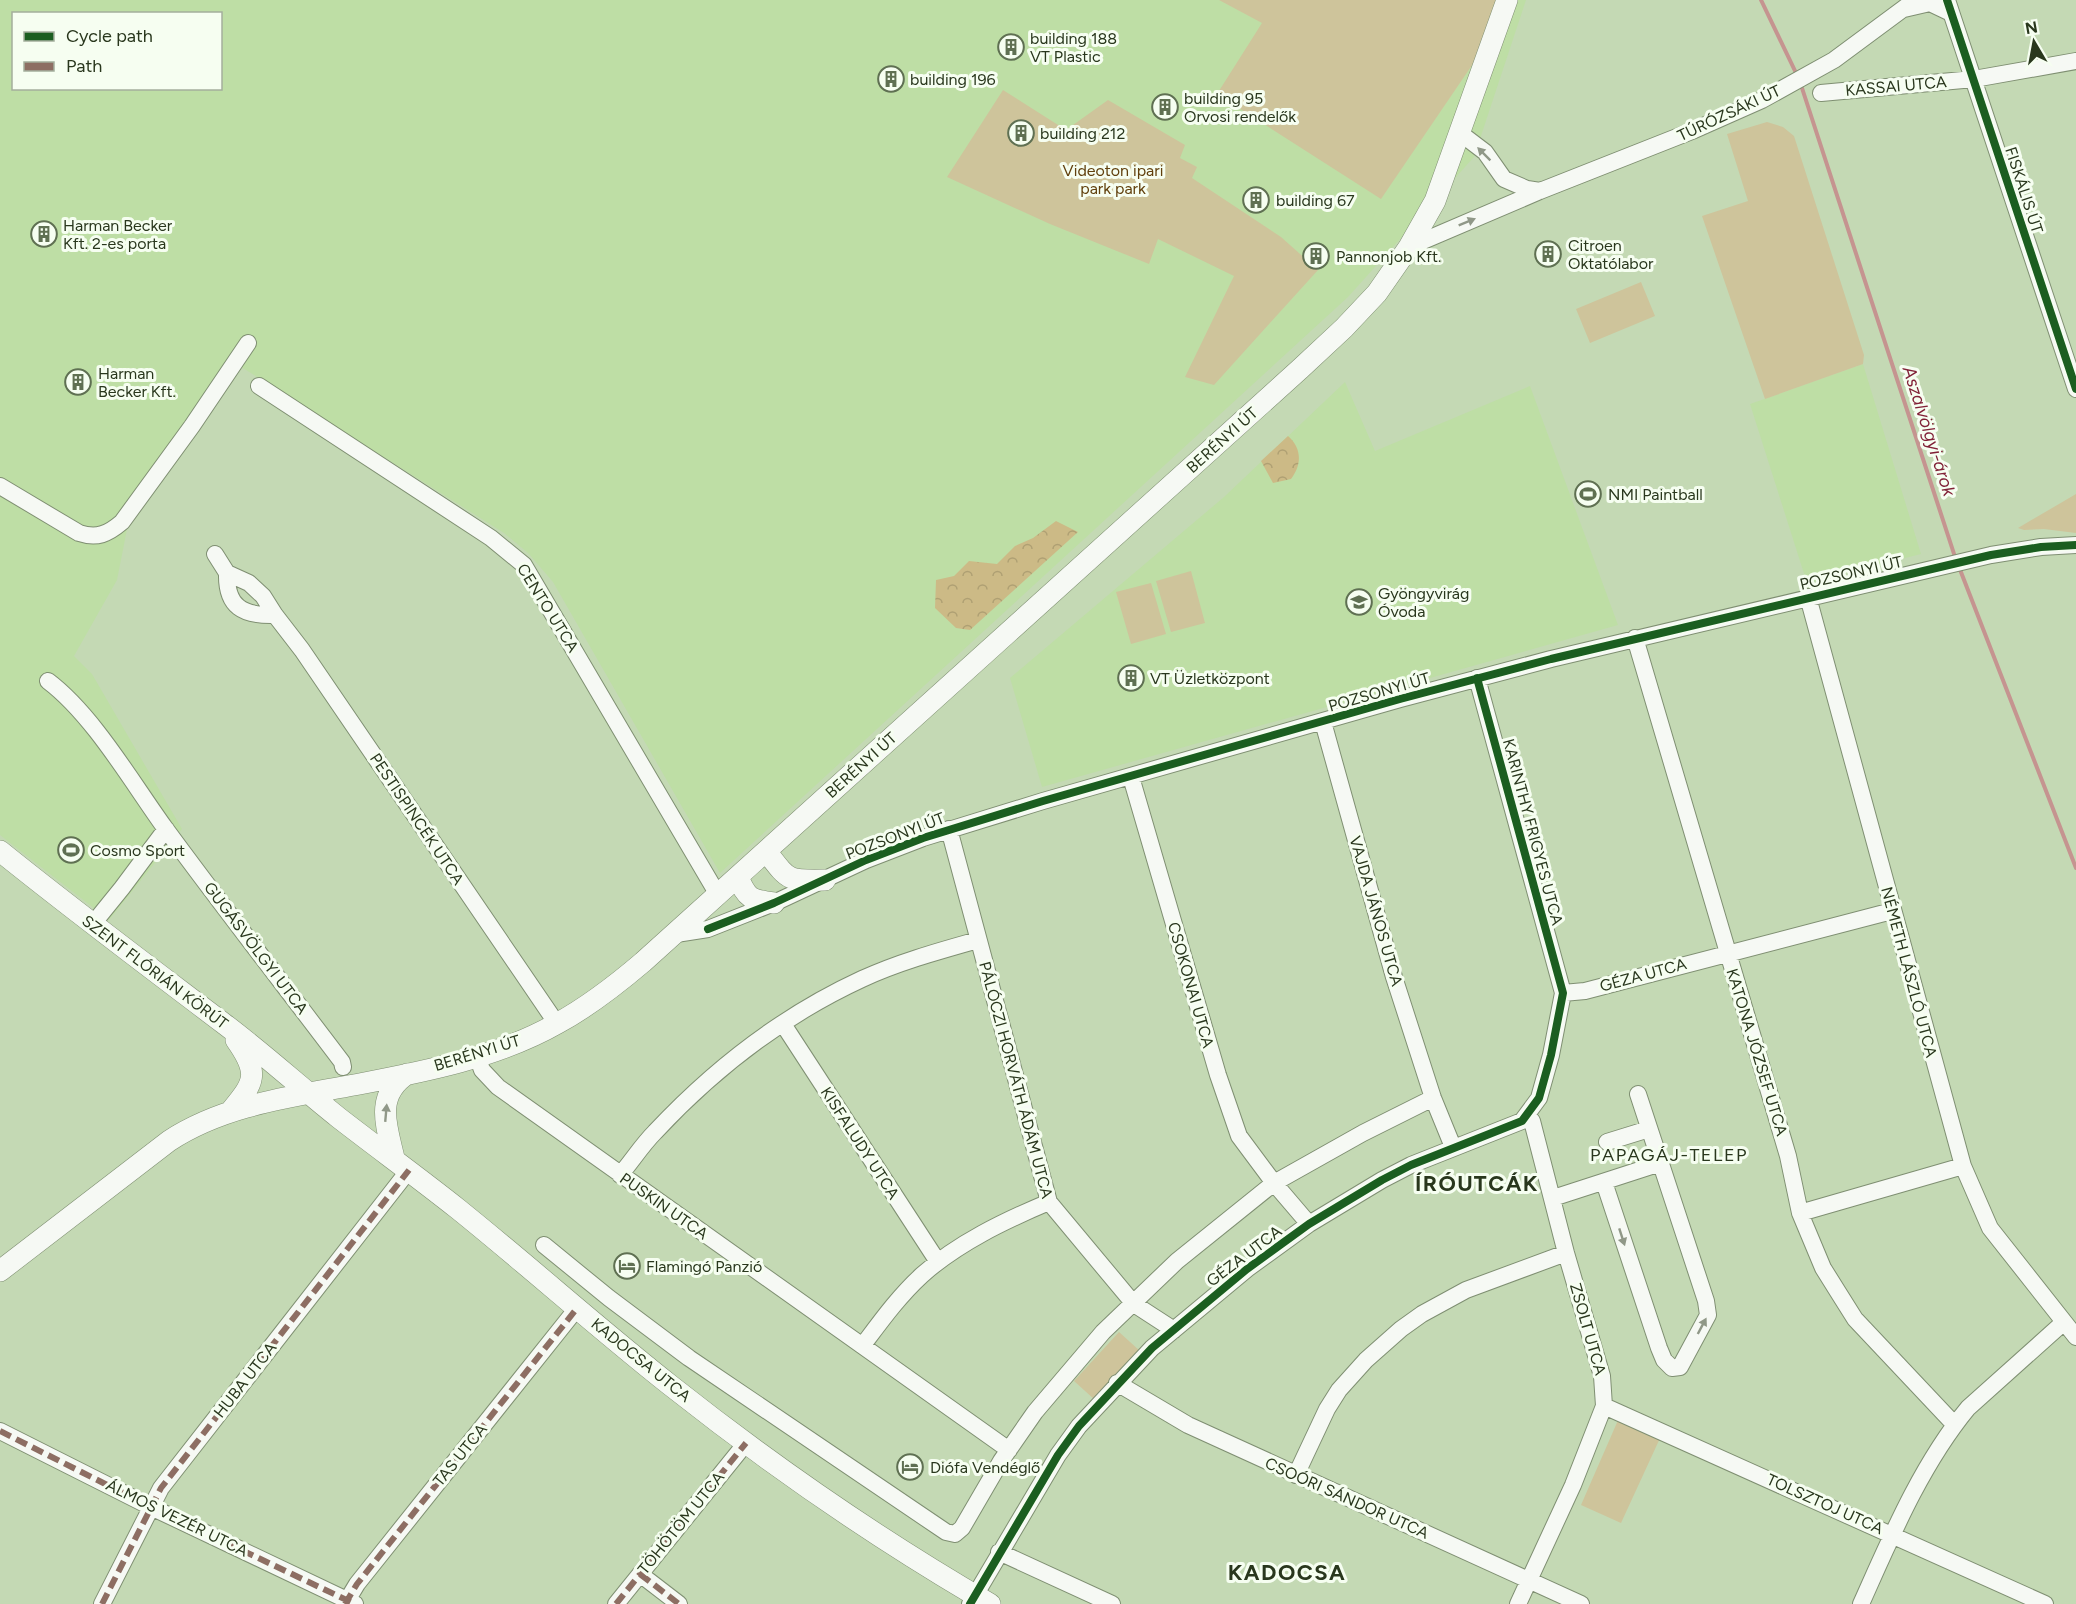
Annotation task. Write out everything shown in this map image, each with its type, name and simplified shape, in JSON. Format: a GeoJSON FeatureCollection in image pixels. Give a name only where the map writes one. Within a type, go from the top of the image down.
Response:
{"type":"FeatureCollection","features":[{"type":"Feature","properties":{"kind":"main road","name":"BERÉNYI ÚT"},"geometry":{"type":"LineString","coordinates":[[0,1271],[169,1141],[206,1119],[309,1092],[407,1074],[477,1056],[512,1044],[557,1024],[601,996],[676,934],[1327,344],[1377,293],[1409,247],[1435,201],[1507,0]]}},
{"type":"Feature","properties":{"kind":"main road","name":"SZENT FLÓRIÁN KÖRÚT"},"geometry":{"type":"LineString","coordinates":[[0,851],[309,1092]]}},
{"type":"Feature","properties":{"kind":"main road"},"geometry":{"type":"LineString","coordinates":[[766,851],[782,874],[794,880],[825,880]]}},
{"type":"Feature","properties":{"kind":"main road"},"geometry":{"type":"LineString","coordinates":[[738,877],[744,893],[753,900],[774,903]]}},
{"type":"Feature","properties":{"kind":"main road"},"geometry":{"type":"LineString","coordinates":[[226,1025],[246,1053],[252,1073],[250,1087],[230,1112]]}},
{"type":"Feature","properties":{"kind":"main road"},"geometry":{"type":"LineString","coordinates":[[401,1164],[385,1125],[386,1105],[393,1087],[407,1074]]}},
{"type":"Feature","properties":{"kind":"main road","name":"KADOCSA UTCA"},"geometry":{"type":"LineString","coordinates":[[309,1092],[578,1307],[670,1385],[746,1443],[860,1523],[978,1601]]}},
{"type":"Feature","properties":{"kind":"street","name":"TÚRÓZSÁKI ÚT"},"geometry":{"type":"LineString","coordinates":[[1409,247],[1762,100],[1834,60],[1909,4],[1930,3],[1949,6]]}},
{"type":"Feature","properties":{"kind":"street","name":"FISKÁLIS ÚT"},"geometry":{"type":"LineString","coordinates":[[1949,6],[2076,389]]}},
{"type":"Feature","properties":{"kind":"street","name":"KASSAI UTCA"},"geometry":{"type":"LineString","coordinates":[[1821,93],[1974,80],[2076,60]]}},
{"type":"Feature","properties":{"kind":"street"},"geometry":{"type":"LineString","coordinates":[[1460,133],[1485,152],[1504,179],[1527,189],[1540,191]]}},
{"type":"Feature","properties":{"kind":"street"},"geometry":{"type":"LineString","coordinates":[[1492,212],[1500,202],[1504,179]]}},
{"type":"Feature","properties":{"kind":"street"},"geometry":{"type":"LineString","coordinates":[[0,486],[79,533],[90,537],[111,531],[122,522],[192,426],[248,343]]}},
{"type":"Feature","properties":{"kind":"street","name":"CENTO UTCA"},"geometry":{"type":"LineString","coordinates":[[259,386],[491,538],[524,565],[718,895]]}},
{"type":"Feature","properties":{"kind":"street","name":"POZSONYI ÚT"},"geometry":{"type":"LineString","coordinates":[[676,934],[708,929],[774,903],[866,860],[949,829],[1477,678],[1635,638],[1942,566],[2019,550],[2076,545]]}},
{"type":"Feature","properties":{"kind":"street","name":"PESTISPINCÉK UTCA"},"geometry":{"type":"LineString","coordinates":[[215,554],[227,573],[249,583],[263,596],[557,1024]]}},
{"type":"Feature","properties":{"kind":"street","name":"PESTISPINCÉK UTCA"},"geometry":{"type":"LineString","coordinates":[[227,573],[226,586],[239,608],[250,614],[275,615]]}},
{"type":"Feature","properties":{"kind":"street","name":"NÉMETH LÁSZLÓ UTCA"},"geometry":{"type":"LineString","coordinates":[[1808,597],[1963,1166],[1990,1228],[2076,1336]]}},
{"type":"Feature","properties":{"kind":"street","name":"KATONA JÓZSEF UTCA"},"geometry":{"type":"LineString","coordinates":[[1635,638],[1788,1156],[1800,1213],[1823,1268],[1855,1318],[1954,1424]]}},
{"type":"Feature","properties":{"kind":"street","name":"KARINTHY FRIGYES UTCA"},"geometry":{"type":"LineString","coordinates":[[1477,678],[1563,993]]}},
{"type":"Feature","properties":{"kind":"street","name":"GUGÁSVÖLGYI UTCA"},"geometry":{"type":"LineString","coordinates":[[48,681],[63,692],[88,721],[166,829],[342,1062],[343,1067]]}},
{"type":"Feature","properties":{"kind":"street","name":"VAJDA JÁNOS UTCA"},"geometry":{"type":"LineString","coordinates":[[1323,722],[1383,942],[1433,1098]]}},
{"type":"Feature","properties":{"kind":"street","name":"CSOKONAI UTCA"},"geometry":{"type":"LineString","coordinates":[[1131,777],[1227,1102],[1239,1136],[1274,1183]]}},
{"type":"Feature","properties":{"kind":"street"},"geometry":{"type":"LineString","coordinates":[[92,925],[166,829]]}},
{"type":"Feature","properties":{"kind":"street","name":"PÁLÓCZI HORVÁTH ÁDÁM UTCA"},"geometry":{"type":"LineString","coordinates":[[949,829],[1048,1203],[1134,1304]]}},
{"type":"Feature","properties":{"kind":"street","name":"GÉZA UTCA"},"geometry":{"type":"LineString","coordinates":[[1563,993],[1585,991],[1892,911]]}},
{"type":"Feature","properties":{"kind":"street"},"geometry":{"type":"LineString","coordinates":[[620,1175],[653,1134],[692,1095],[735,1059],[783,1024],[835,992],[864,978],[912,960],[978,940]]}},
{"type":"Feature","properties":{"kind":"street"},"geometry":{"type":"LineString","coordinates":[[1527,1116],[1539,1098],[1545,1081],[1563,993]]}},
{"type":"Feature","properties":{"kind":"street","name":"KISFALUDY UTCA"},"geometry":{"type":"LineString","coordinates":[[783,1024],[938,1262]]}},
{"type":"Feature","properties":{"kind":"street","name":"PUSKIN UTCA"},"geometry":{"type":"LineString","coordinates":[[477,1056],[482,1070],[498,1087],[1009,1450]]}},
{"type":"Feature","properties":{"kind":"street"},"geometry":{"type":"LineString","coordinates":[[1604,1182],[1659,1348],[1664,1360],[1672,1368],[1680,1367],[1708,1315],[1707,1301],[1638,1094]]}},
{"type":"Feature","properties":{"kind":"street"},"geometry":{"type":"LineString","coordinates":[[1009,1450],[1035,1412],[1103,1332],[1177,1261],[1274,1183],[1381,1123],[1433,1098],[1453,1147]]}},
{"type":"Feature","properties":{"kind":"street","name":"GÉZA UTCA"},"geometry":{"type":"LineString","coordinates":[[978,1601],[999,1552],[1058,1455],[1079,1426],[1152,1348],[1240,1275],[1310,1224],[1382,1180],[1453,1147],[1522,1121],[1527,1116]]}},
{"type":"Feature","properties":{"kind":"street","name":"ZSOLT UTCA"},"geometry":{"type":"LineString","coordinates":[[1518,1604],[1573,1485],[1604,1406],[1602,1376],[1566,1253],[1532,1121],[1527,1116]]}},
{"type":"Feature","properties":{"kind":"street"},"geometry":{"type":"LineString","coordinates":[[1607,1142],[1649,1129]]}},
{"type":"Feature","properties":{"kind":"street"},"geometry":{"type":"LineString","coordinates":[[1553,1198],[1661,1163]]}},
{"type":"Feature","properties":{"kind":"street","name":"HUBA UTCA"},"geometry":{"type":"LineString","coordinates":[[102,1604],[151,1507],[169,1478],[401,1164]]}},
{"type":"Feature","properties":{"kind":"street"},"geometry":{"type":"LineString","coordinates":[[1800,1213],[1963,1166]]}},
{"type":"Feature","properties":{"kind":"street"},"geometry":{"type":"LineString","coordinates":[[1274,1183],[1310,1224]]}},
{"type":"Feature","properties":{"kind":"street"},"geometry":{"type":"LineString","coordinates":[[863,1345],[902,1296],[938,1262],[990,1230],[1048,1203]]}},
{"type":"Feature","properties":{"kind":"street","name":"KADOCSA UTCA"},"geometry":{"type":"LineString","coordinates":[[544,1245],[609,1298],[689,1358],[946,1532],[955,1534],[962,1528],[1009,1450]]}},
{"type":"Feature","properties":{"kind":"street"},"geometry":{"type":"LineString","coordinates":[[1296,1475],[1327,1409],[1339,1390],[1366,1360],[1401,1329],[1422,1314],[1466,1290],[1566,1253]]}},
{"type":"Feature","properties":{"kind":"street"},"geometry":{"type":"LineString","coordinates":[[1134,1304],[1174,1330]]}},
{"type":"Feature","properties":{"kind":"street","name":"TAS UTCA"},"geometry":{"type":"LineString","coordinates":[[349,1603],[357,1584],[578,1307]]}},
{"type":"Feature","properties":{"kind":"street"},"geometry":{"type":"LineString","coordinates":[[1861,1604],[1892,1534],[1954,1424],[1968,1408],[2064,1322]]}},
{"type":"Feature","properties":{"kind":"street","name":"CSOÓRI SÁNDOR UTCA"},"geometry":{"type":"LineString","coordinates":[[1117,1383],[1188,1425],[1581,1604]]}},
{"type":"Feature","properties":{"kind":"street","name":"TOLSZTOJ UTCA"},"geometry":{"type":"LineString","coordinates":[[1604,1406],[2045,1604]]}},
{"type":"Feature","properties":{"kind":"street","name":"ÁLMOS VEZÉR UTCA"},"geometry":{"type":"LineString","coordinates":[[0,1431],[349,1603]]}},
{"type":"Feature","properties":{"kind":"street","name":"TÖHÖTÖM UTCA"},"geometry":{"type":"LineString","coordinates":[[616,1604],[746,1443]]}},
{"type":"Feature","properties":{"kind":"street"},"geometry":{"type":"LineString","coordinates":[[999,1552],[1112,1604]]}},
{"type":"Feature","properties":{"kind":"street"},"geometry":{"type":"LineString","coordinates":[[640,1574],[679,1604]]}},
{"type":"Feature","properties":{"kind":"shaded area"},"geometry":{"type":"Polygon","coordinates":[[[0,0],[1526,0],[1474,157],[1348,297],[720,873],[553,582],[528,553],[504,533],[238,365],[129,519],[117,580],[74,656],[92,674],[182,829],[109,920],[0,835],[0,0]]]}},
{"type":"Feature","properties":{"kind":"shaded area"},"geometry":{"type":"Polygon","coordinates":[[[1863,364],[1921,554],[1807,583],[1750,404],[1863,364]]]}},
{"type":"Feature","properties":{"kind":"shaded area"},"geometry":{"type":"Polygon","coordinates":[[[1345,382],[1375,451],[1530,386],[1618,625],[1042,787],[1010,678],[1224,497],[1345,382]]]}},
{"type":"Feature","properties":{"kind":"green space"},"geometry":{"type":"Polygon","coordinates":[[[1219,0],[1499,0],[1483,49],[1381,199],[1217,94],[1262,23],[1219,0]]]}},
{"type":"Feature","properties":{"kind":"green space","name":"Videoton ipari park park"},"geometry":{"type":"Polygon","coordinates":[[[1003,90],[1066,130],[1108,100],[1185,145],[1180,158],[1197,167],[1192,178],[1281,237],[1318,270],[1214,385],[1185,377],[1234,276],[1158,239],[1149,264],[1050,224],[947,177],[1003,90]]]}},
{"type":"Feature","properties":{"kind":"green space"},"geometry":{"type":"Polygon","coordinates":[[[1767,122],[1783,127],[1794,136],[1864,355],[1863,364],[1765,399],[1702,216],[1748,201],[1727,134],[1767,122]]]}},
{"type":"Feature","properties":{"kind":"green space"},"geometry":{"type":"Polygon","coordinates":[[[1641,282],[1655,316],[1590,343],[1576,309],[1641,282]]]}},
{"type":"Feature","properties":{"kind":"green space"},"geometry":{"type":"Polygon","coordinates":[[[1288,436],[1296,446],[1299,462],[1291,479],[1273,483],[1261,461],[1288,436]]]}},
{"type":"Feature","properties":{"kind":"green space"},"geometry":{"type":"Polygon","coordinates":[[[2076,494],[2076,533],[2018,528],[2076,494]]]}},
{"type":"Feature","properties":{"kind":"green space"},"geometry":{"type":"Polygon","coordinates":[[[1056,521],[1078,532],[970,630],[956,628],[935,608],[936,580],[954,576],[969,561],[997,564],[1015,546],[1033,538],[1056,521]]]}},
{"type":"Feature","properties":{"kind":"green space"},"geometry":{"type":"Polygon","coordinates":[[[1191,571],[1205,623],[1171,632],[1156,581],[1191,571]]]}},
{"type":"Feature","properties":{"kind":"green space"},"geometry":{"type":"Polygon","coordinates":[[[1151,583],[1166,634],[1131,644],[1116,592],[1151,583]]]}},
{"type":"Feature","properties":{"kind":"green space"},"geometry":{"type":"Polygon","coordinates":[[[1119,1332],[1140,1351],[1095,1400],[1074,1381],[1119,1332]]]}},
{"type":"Feature","properties":{"kind":"green space"},"geometry":{"type":"Polygon","coordinates":[[[1619,1418],[1661,1436],[1621,1523],[1581,1505],[1619,1418]]]}},
{"type":"Feature","properties":{"kind":"waterway","name":"Aszalvölgyi-árok"},"geometry":{"type":"LineString","coordinates":[[1761,0],[1797,75]]}},
{"type":"Feature","properties":{"kind":"waterway","name":"Aszalvölgyi-árok"},"geometry":{"type":"LineString","coordinates":[[1801,85],[1956,560]]}},
{"type":"Feature","properties":{"kind":"waterway","name":"Aszalvölgyi-árok"},"geometry":{"type":"LineString","coordinates":[[1959,567],[2076,868]]}},
{"type":"Feature","properties":{"kind":"marked path"},"geometry":{"type":"LineString","coordinates":[[102,1604],[161,1488],[409,1170]]}},
{"type":"Feature","properties":{"kind":"marked path"},"geometry":{"type":"LineString","coordinates":[[345,1604],[357,1584],[578,1307]]}},
{"type":"Feature","properties":{"kind":"marked path"},"geometry":{"type":"LineString","coordinates":[[0,1431],[151,1507],[355,1604]]}},
{"type":"Feature","properties":{"kind":"marked path"},"geometry":{"type":"LineString","coordinates":[[616,1604],[746,1443]]}},
{"type":"Feature","properties":{"kind":"marked path"},"geometry":{"type":"LineString","coordinates":[[640,1574],[679,1604]]}},
{"type":"Feature","properties":{"kind":"cycle path"},"geometry":{"type":"LineString","coordinates":[[1947,0],[2076,389]]}},
{"type":"Feature","properties":{"kind":"cycle path"},"geometry":{"type":"LineString","coordinates":[[708,929],[774,903],[866,860],[923,838],[1043,801],[1400,699],[1551,659],[1991,555],[2041,547],[2076,545]]}},
{"type":"Feature","properties":{"kind":"cycle path"},"geometry":{"type":"LineString","coordinates":[[970,1604],[1058,1455],[1079,1426],[1152,1348],[1247,1269],[1309,1224],[1411,1165],[1522,1121],[1539,1098],[1551,1055],[1563,993],[1477,678]]}},
{"type":"Feature","properties":{"kind":"place","name":"building 188 VT Plastic"},"geometry":{"type":"Point","coordinates":[1011,47]}},
{"type":"Feature","properties":{"kind":"place","name":"building 196"},"geometry":{"type":"Point","coordinates":[891,79]}},
{"type":"Feature","properties":{"kind":"place","name":"building 95 Orvosi rendelők"},"geometry":{"type":"Point","coordinates":[1165,107]}},
{"type":"Feature","properties":{"kind":"place","name":"building 212"},"geometry":{"type":"Point","coordinates":[1021,133]}},
{"type":"Feature","properties":{"kind":"place","name":"building 67"},"geometry":{"type":"Point","coordinates":[1256,200]}},
{"type":"Feature","properties":{"kind":"place","name":"Harman Becker Kft. 2-es porta"},"geometry":{"type":"Point","coordinates":[44,234]}},
{"type":"Feature","properties":{"kind":"place","name":"Citroen Oktatólabor"},"geometry":{"type":"Point","coordinates":[1548,254]}},
{"type":"Feature","properties":{"kind":"place","name":"Pannonjob Kft."},"geometry":{"type":"Point","coordinates":[1316,256]}},
{"type":"Feature","properties":{"kind":"place","name":"Harman Becker Kft."},"geometry":{"type":"Point","coordinates":[78,382]}},
{"type":"Feature","properties":{"kind":"place","name":"NMI Paintball"},"geometry":{"type":"Point","coordinates":[1588,494]}},
{"type":"Feature","properties":{"kind":"place","name":"Gyöngyvirág Óvoda"},"geometry":{"type":"Point","coordinates":[1359,602]}},
{"type":"Feature","properties":{"kind":"place","name":"VT Üzletközpont"},"geometry":{"type":"Point","coordinates":[1131,678]}},
{"type":"Feature","properties":{"kind":"place","name":"Cosmo Sport"},"geometry":{"type":"Point","coordinates":[71,850]}},
{"type":"Feature","properties":{"kind":"place","name":"Flamingó Panzió"},"geometry":{"type":"Point","coordinates":[627,1266]}},
{"type":"Feature","properties":{"kind":"place","name":"Diófa Vendéglő"},"geometry":{"type":"Point","coordinates":[910,1467]}},
{"type":"Feature","properties":{"kind":"district","name":"PAPAGÁJ-TELEP"},"geometry":{"type":"Point","coordinates":[1669,1155]}},
{"type":"Feature","properties":{"kind":"district","name":"ÍRÓUTCÁK"},"geometry":{"type":"Point","coordinates":[1477,1183]}},
{"type":"Feature","properties":{"kind":"district","name":"KADOCSA"},"geometry":{"type":"Point","coordinates":[1287,1572]}}]}
